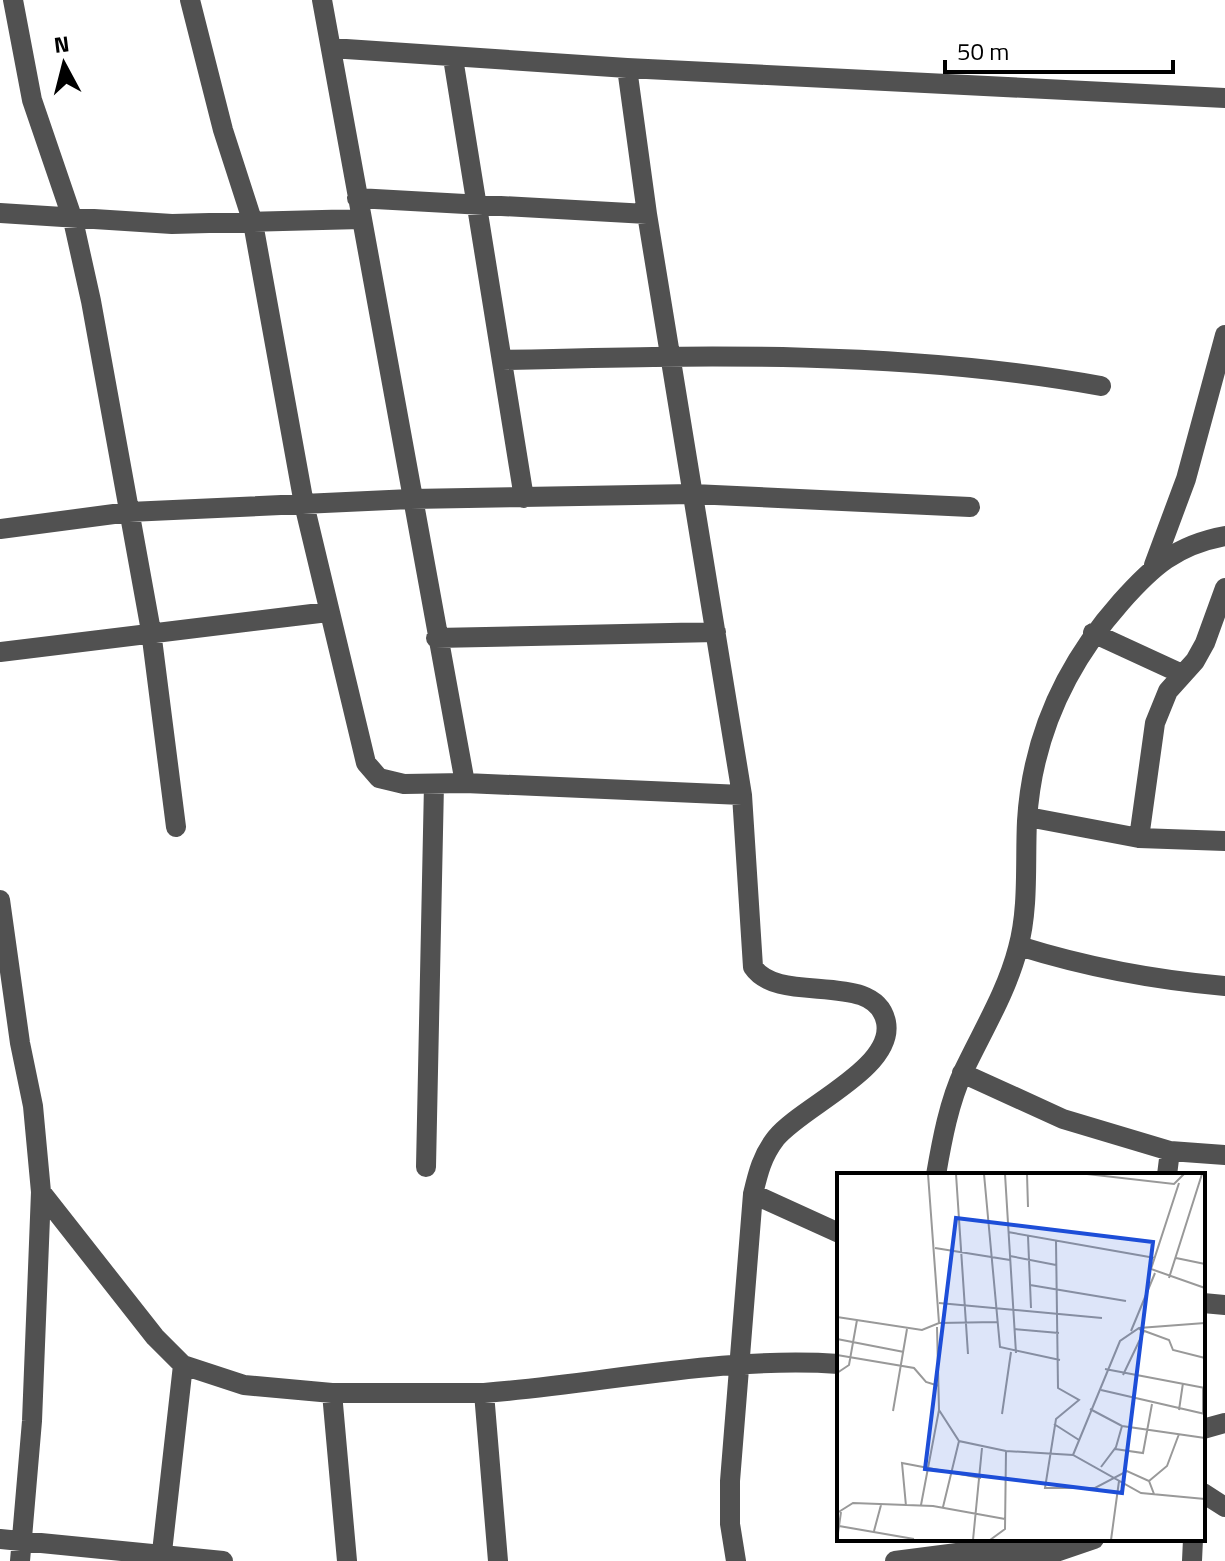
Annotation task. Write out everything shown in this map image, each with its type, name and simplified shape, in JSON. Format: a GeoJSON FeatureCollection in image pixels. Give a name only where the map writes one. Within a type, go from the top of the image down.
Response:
{"type":"FeatureCollection","features":[{"type":"Feature","properties":{"kind":"street"},"geometry":{"type":"LineString","coordinates":[[13,0],[32,100],[73,220],[151,631],[176,827]]}},
{"type":"Feature","properties":{"kind":"street"},"geometry":{"type":"LineString","coordinates":[[190,0],[223,130],[253,223],[304,504],[366,763],[379,778],[404,784],[465,783],[742,795]]}},
{"type":"Feature","properties":{"kind":"street"},"geometry":{"type":"LineString","coordinates":[[322,0],[436,638],[465,783]]}},
{"type":"Feature","properties":{"kind":"street"},"geometry":{"type":"LineString","coordinates":[[331,48],[627,68],[1225,98]]}},
{"type":"Feature","properties":{"kind":"street"},"geometry":{"type":"LineString","coordinates":[[453,58],[479,202],[524,498]]}},
{"type":"Feature","properties":{"kind":"street"},"geometry":{"type":"LineString","coordinates":[[627,68],[647,214],[742,795],[753,967],[759,977],[775,984],[867,997],[880,1006],[886,1023],[885,1044],[872,1061],[778,1135],[761,1161],[753,1194],[737,1365],[730,1481],[730,1524],[736,1561]]}},
{"type":"Feature","properties":{"kind":"street"},"geometry":{"type":"LineString","coordinates":[[357,198],[479,202],[647,214]]}},
{"type":"Feature","properties":{"kind":"street"},"geometry":{"type":"LineString","coordinates":[[0,213],[73,220],[253,223],[361,219]]}},
{"type":"Feature","properties":{"kind":"street"},"geometry":{"type":"LineString","coordinates":[[1154,565],[1186,479],[1225,335]]}},
{"type":"Feature","properties":{"kind":"street"},"geometry":{"type":"LineString","coordinates":[[503,360],[670,356],[932,362],[1011,370],[1101,386]]}},
{"type":"Feature","properties":{"kind":"street"},"geometry":{"type":"LineString","coordinates":[[0,529],[129,512],[411,499],[693,494],[970,507]]}},
{"type":"Feature","properties":{"kind":"street"},"geometry":{"type":"LineString","coordinates":[[936,1173],[950,1108],[962,1073],[1003,990],[1019,946],[1028,817],[1039,747],[1061,686],[1093,633],[1154,565],[1199,542],[1225,536]]}},
{"type":"Feature","properties":{"kind":"street"},"geometry":{"type":"LineString","coordinates":[[1199,542],[1225,551]]}},
{"type":"Feature","properties":{"kind":"street"},"geometry":{"type":"LineString","coordinates":[[1139,838],[1155,723],[1168,691],[1195,661],[1205,643],[1225,588]]}},
{"type":"Feature","properties":{"kind":"street"},"geometry":{"type":"LineString","coordinates":[[0,652],[151,631],[328,612]]}},
{"type":"Feature","properties":{"kind":"street"},"geometry":{"type":"LineString","coordinates":[[436,638],[716,632]]}},
{"type":"Feature","properties":{"kind":"street"},"geometry":{"type":"LineString","coordinates":[[1093,633],[1182,674]]}},
{"type":"Feature","properties":{"kind":"street"},"geometry":{"type":"LineString","coordinates":[[426,1167],[434,784]]}},
{"type":"Feature","properties":{"kind":"street"},"geometry":{"type":"LineString","coordinates":[[1028,817],[1139,838],[1225,841]]}},
{"type":"Feature","properties":{"kind":"street"},"geometry":{"type":"LineString","coordinates":[[0,900],[10,1042],[33,1106],[41,1192],[32,1421],[20,1561]]}},
{"type":"Feature","properties":{"kind":"street"},"geometry":{"type":"LineString","coordinates":[[1019,946],[1087,966],[1225,986]]}},
{"type":"Feature","properties":{"kind":"street"},"geometry":{"type":"LineString","coordinates":[[962,1073],[1063,1119],[1170,1151],[1225,1155]]}},
{"type":"Feature","properties":{"kind":"street"},"geometry":{"type":"LineString","coordinates":[[1167,1173],[1170,1151]]}},
{"type":"Feature","properties":{"kind":"street"},"geometry":{"type":"LineString","coordinates":[[41,1192],[155,1337],[183,1365],[244,1385],[332,1393],[484,1393],[577,1386],[665,1371],[737,1365],[837,1364]]}},
{"type":"Feature","properties":{"kind":"street"},"geometry":{"type":"LineString","coordinates":[[753,1194],[837,1232]]}},
{"type":"Feature","properties":{"kind":"street"},"geometry":{"type":"LineString","coordinates":[[1205,1303],[1225,1305]]}},
{"type":"Feature","properties":{"kind":"street"},"geometry":{"type":"LineString","coordinates":[[162,1558],[183,1365]]}},
{"type":"Feature","properties":{"kind":"street"},"geometry":{"type":"LineString","coordinates":[[332,1393],[347,1561]]}},
{"type":"Feature","properties":{"kind":"street"},"geometry":{"type":"LineString","coordinates":[[484,1393],[498,1561]]}},
{"type":"Feature","properties":{"kind":"street"},"geometry":{"type":"LineString","coordinates":[[1205,1428],[1225,1423]]}},
{"type":"Feature","properties":{"kind":"street"},"geometry":{"type":"LineString","coordinates":[[1205,1494],[1225,1507]]}},
{"type":"Feature","properties":{"kind":"street"},"geometry":{"type":"LineString","coordinates":[[0,1539],[22,1539],[162,1558],[223,1561]]}},
{"type":"Feature","properties":{"kind":"street"},"geometry":{"type":"LineString","coordinates":[[895,1561],[957,1553],[1056,1552],[1088,1541]]}},
{"type":"Feature","properties":{"kind":"street"},"geometry":{"type":"LineString","coordinates":[[1192,1561],[1193,1541]]}}]}
